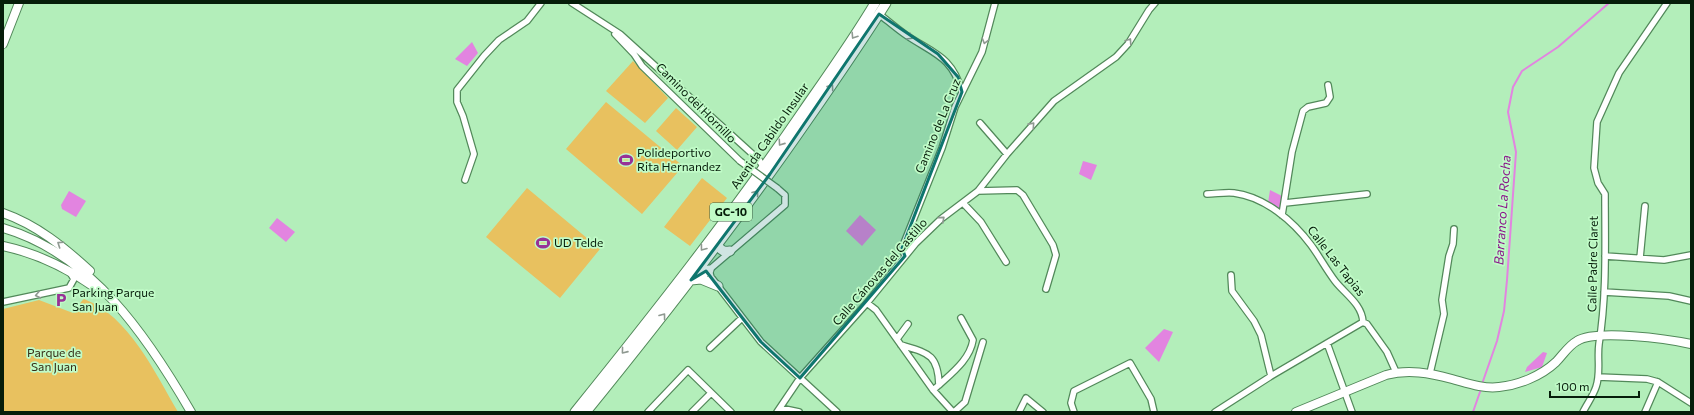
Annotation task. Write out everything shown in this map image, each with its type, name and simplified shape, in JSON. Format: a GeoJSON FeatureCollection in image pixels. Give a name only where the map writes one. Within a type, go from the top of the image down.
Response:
{"type":"FeatureCollection","features":[{"type":"Feature","properties":{"kind":"main road"},"geometry":{"type":"LineString","coordinates":[[3,44],[19,3]]}},
{"type":"Feature","properties":{"kind":"main road","name":"Avenida Cabildo Insular"},"geometry":{"type":"LineString","coordinates":[[575,412],[641,330],[764,168],[842,55],[875,3]]}},
{"type":"Feature","properties":{"kind":"main road","name":"Avenida Cabildo Insular"},"geometry":{"type":"LineString","coordinates":[[586,412],[691,280],[770,174],[886,3]]}},
{"type":"Feature","properties":{"kind":"main road"},"geometry":{"type":"LineString","coordinates":[[3,213],[42,232],[66,248],[91,271],[140,332],[192,412]]}},
{"type":"Feature","properties":{"kind":"main road"},"geometry":{"type":"LineString","coordinates":[[3,228],[37,242],[67,259],[82,270],[116,303]]}},
{"type":"Feature","properties":{"kind":"main road"},"geometry":{"type":"LineString","coordinates":[[719,242],[718,246],[720,249],[724,252],[730,251]]}},
{"type":"Feature","properties":{"kind":"main road"},"geometry":{"type":"LineString","coordinates":[[3,246],[15,249],[69,270],[116,303]]}},
{"type":"Feature","properties":{"kind":"main road"},"geometry":{"type":"LineString","coordinates":[[691,280],[709,270]]}},
{"type":"Feature","properties":{"kind":"main road"},"geometry":{"type":"LineString","coordinates":[[691,280],[701,279],[718,286]]}},
{"type":"Feature","properties":{"kind":"main road"},"geometry":{"type":"LineString","coordinates":[[1296,412],[1345,391],[1396,372],[1430,373],[1488,388],[1506,386],[1536,376],[1552,366],[1570,346],[1589,336],[1601,335],[1678,341],[1691,344]]}},
{"type":"Feature","properties":{"kind":"street"},"geometry":{"type":"LineString","coordinates":[[464,180],[474,154],[463,116],[457,102],[457,90],[499,40],[527,21],[540,3]]}},
{"type":"Feature","properties":{"kind":"street","name":"Camino del Hornillo"},"geometry":{"type":"LineString","coordinates":[[572,3],[620,34],[759,160],[764,168]]}},
{"type":"Feature","properties":{"kind":"street","name":"Camino de La Cruz"},"geometry":{"type":"LineString","coordinates":[[905,256],[902,248],[962,92],[982,52],[995,3]]}},
{"type":"Feature","properties":{"kind":"street","name":"Calle Cánovas del Castillo"},"geometry":{"type":"LineString","coordinates":[[779,410],[800,378],[867,303],[905,256],[941,219],[978,191],[1007,154],[1054,101],[1116,58],[1128,44],[1155,3]]}},
{"type":"Feature","properties":{"kind":"street","name":"Calle Padre Claret"},"geometry":{"type":"LineString","coordinates":[[1583,412],[1596,388],[1598,377],[1599,345],[1604,292],[1605,194],[1598,183],[1594,168],[1597,122],[1619,73],[1667,3]]}},
{"type":"Feature","properties":{"kind":"street"},"geometry":{"type":"LineString","coordinates":[[879,14],[906,35],[938,54],[958,77],[962,92]]}},
{"type":"Feature","properties":{"kind":"street","name":"Camino del Hornillo"},"geometry":{"type":"LineString","coordinates":[[607,25],[634,54],[642,66],[740,161],[785,195],[785,205],[730,251]]}},
{"type":"Feature","properties":{"kind":"street"},"geometry":{"type":"LineString","coordinates":[[1282,215],[1292,152],[1303,112],[1308,107],[1326,103],[1330,98],[1328,85]]}},
{"type":"Feature","properties":{"kind":"street"},"geometry":{"type":"LineString","coordinates":[[980,123],[1007,154]]}},
{"type":"Feature","properties":{"kind":"street"},"geometry":{"type":"LineString","coordinates":[[978,191],[1017,190],[1023,195],[1053,245],[1056,254],[1046,289]]}},
{"type":"Feature","properties":{"kind":"street","name":"Calle Las Tapias"},"geometry":{"type":"LineString","coordinates":[[1207,194],[1233,193],[1245,195],[1264,202],[1282,215],[1310,243],[1335,281],[1362,312],[1363,322],[1367,324],[1387,352],[1396,372]]}},
{"type":"Feature","properties":{"kind":"street"},"geometry":{"type":"LineString","coordinates":[[1284,203],[1367,194]]}},
{"type":"Feature","properties":{"kind":"street"},"geometry":{"type":"LineString","coordinates":[[963,203],[981,222],[1006,262]]}},
{"type":"Feature","properties":{"kind":"street"},"geometry":{"type":"LineString","coordinates":[[1640,258],[1645,206]]}},
{"type":"Feature","properties":{"kind":"street"},"geometry":{"type":"LineString","coordinates":[[1430,373],[1444,314],[1442,300],[1449,256],[1453,244],[1454,229]]}},
{"type":"Feature","properties":{"kind":"street"},"geometry":{"type":"LineString","coordinates":[[730,251],[709,270],[711,276],[766,348],[837,412]]}},
{"type":"Feature","properties":{"kind":"street"},"geometry":{"type":"LineString","coordinates":[[1605,256],[1664,260],[1691,255]]}},
{"type":"Feature","properties":{"kind":"street"},"geometry":{"type":"LineString","coordinates":[[3,302],[69,288],[74,279],[69,270]]}},
{"type":"Feature","properties":{"kind":"street"},"geometry":{"type":"LineString","coordinates":[[1231,275],[1232,291],[1254,321],[1261,335],[1271,376]]}},
{"type":"Feature","properties":{"kind":"street"},"geometry":{"type":"LineString","coordinates":[[1604,292],[1669,296],[1691,301]]}},
{"type":"Feature","properties":{"kind":"street"},"geometry":{"type":"LineString","coordinates":[[867,303],[876,310],[933,390],[953,412],[966,402],[983,342]]}},
{"type":"Feature","properties":{"kind":"street"},"geometry":{"type":"LineString","coordinates":[[710,348],[742,318]]}},
{"type":"Feature","properties":{"kind":"street"},"geometry":{"type":"LineString","coordinates":[[933,390],[961,364],[972,346],[973,340],[961,318]]}},
{"type":"Feature","properties":{"kind":"street"},"geometry":{"type":"LineString","coordinates":[[1215,412],[1271,376],[1363,322]]}},
{"type":"Feature","properties":{"kind":"street"},"geometry":{"type":"LineString","coordinates":[[897,339],[908,324]]}},
{"type":"Feature","properties":{"kind":"street"},"geometry":{"type":"LineString","coordinates":[[1327,343],[1352,412]]}},
{"type":"Feature","properties":{"kind":"street"},"geometry":{"type":"LineString","coordinates":[[901,344],[929,355],[935,360],[939,370],[940,385]]}},
{"type":"Feature","properties":{"kind":"street"},"geometry":{"type":"LineString","coordinates":[[1074,412],[1071,404],[1074,391],[1130,363],[1151,399],[1154,412]]}},
{"type":"Feature","properties":{"kind":"street"},"geometry":{"type":"LineString","coordinates":[[651,411],[688,370],[731,412]]}},
{"type":"Feature","properties":{"kind":"street"},"geometry":{"type":"LineString","coordinates":[[1598,377],[1647,379],[1658,382],[1691,403]]}},
{"type":"Feature","properties":{"kind":"street"},"geometry":{"type":"LineString","coordinates":[[1645,412],[1658,382]]}},
{"type":"Feature","properties":{"kind":"street"},"geometry":{"type":"LineString","coordinates":[[692,412],[711,393]]}},
{"type":"Feature","properties":{"kind":"street"},"geometry":{"type":"LineString","coordinates":[[1019,412],[1026,398],[1043,412]]}},
{"type":"Feature","properties":{"kind":"street"},"geometry":{"type":"LineString","coordinates":[[779,410],[799,412]]}},
{"type":"Feature","properties":{"kind":"highlighted area"},"geometry":{"type":"Polygon","coordinates":[[[879,14],[938,54],[950,65],[958,77],[962,92],[902,248],[905,256],[800,378],[761,342],[706,271],[691,280],[770,174],[879,14]]]}},
{"type":"Feature","properties":{"kind":"green space"},"geometry":{"type":"Polygon","coordinates":[[[633,61],[668,98],[645,123],[606,91],[633,61]]]}},
{"type":"Feature","properties":{"kind":"green space"},"geometry":{"type":"Polygon","coordinates":[[[606,102],[683,166],[642,214],[566,149],[606,102]]]}},
{"type":"Feature","properties":{"kind":"green space"},"geometry":{"type":"Polygon","coordinates":[[[676,108],[697,127],[677,150],[656,131],[676,108]]]}},
{"type":"Feature","properties":{"kind":"green space"},"geometry":{"type":"Polygon","coordinates":[[[702,178],[727,198],[690,246],[664,227],[702,178]]]}},
{"type":"Feature","properties":{"kind":"green space","name":"UD Telde"},"geometry":{"type":"Polygon","coordinates":[[[527,188],[600,249],[560,298],[486,237],[527,188]]]}},
{"type":"Feature","properties":{"kind":"green space","name":"Parque de San Juan"},"geometry":{"type":"Polygon","coordinates":[[[84,299],[100,307],[114,318],[127,332],[150,364],[178,412],[3,412],[3,309],[39,300],[73,313],[84,299]]]}},
{"type":"Feature","properties":{"kind":"shaded area"},"geometry":{"type":"Polygon","coordinates":[[[472,42],[478,53],[467,66],[455,59],[472,42]]]}},
{"type":"Feature","properties":{"kind":"shaded area"},"geometry":{"type":"Polygon","coordinates":[[[1083,161],[1097,165],[1091,180],[1079,174],[1083,161]]]}},
{"type":"Feature","properties":{"kind":"shaded area"},"geometry":{"type":"Polygon","coordinates":[[[1270,190],[1282,196],[1280,209],[1268,203],[1270,190]]]}},
{"type":"Feature","properties":{"kind":"shaded area"},"geometry":{"type":"Polygon","coordinates":[[[69,191],[86,201],[76,217],[62,209],[61,205],[69,191]]]}},
{"type":"Feature","properties":{"kind":"shaded area"},"geometry":{"type":"Polygon","coordinates":[[[860,215],[876,230],[862,246],[846,231],[860,215]]]}},
{"type":"Feature","properties":{"kind":"shaded area"},"geometry":{"type":"Polygon","coordinates":[[[277,218],[295,232],[286,242],[269,228],[277,218]]]}},
{"type":"Feature","properties":{"kind":"shaded area"},"geometry":{"type":"Polygon","coordinates":[[[1164,329],[1173,332],[1159,362],[1145,348],[1164,329]]]}},
{"type":"Feature","properties":{"kind":"shaded area"},"geometry":{"type":"Polygon","coordinates":[[[1543,352],[1547,353],[1542,367],[1525,372],[1527,367],[1543,352]]]}},
{"type":"Feature","properties":{"kind":"waterway","name":"Barranco La Rocha"},"geometry":{"type":"LineString","coordinates":[[1482,384],[1497,341],[1504,311],[1516,152],[1508,112],[1513,87],[1522,71],[1558,47],[1609,3]]}},
{"type":"Feature","properties":{"kind":"waterway","name":"Barranco La Rocha"},"geometry":{"type":"LineString","coordinates":[[1473,412],[1481,389]]}},
{"type":"Feature","properties":{"kind":"place","name":"Polideportivo Rita Hernandez"},"geometry":{"type":"Point","coordinates":[626,160]}},
{"type":"Feature","properties":{"kind":"place","name":"UD Telde"},"geometry":{"type":"Point","coordinates":[543,243]}},
{"type":"Feature","properties":{"kind":"place","name":"Parking Parque San Juan"},"geometry":{"type":"Point","coordinates":[61,300]}}]}
